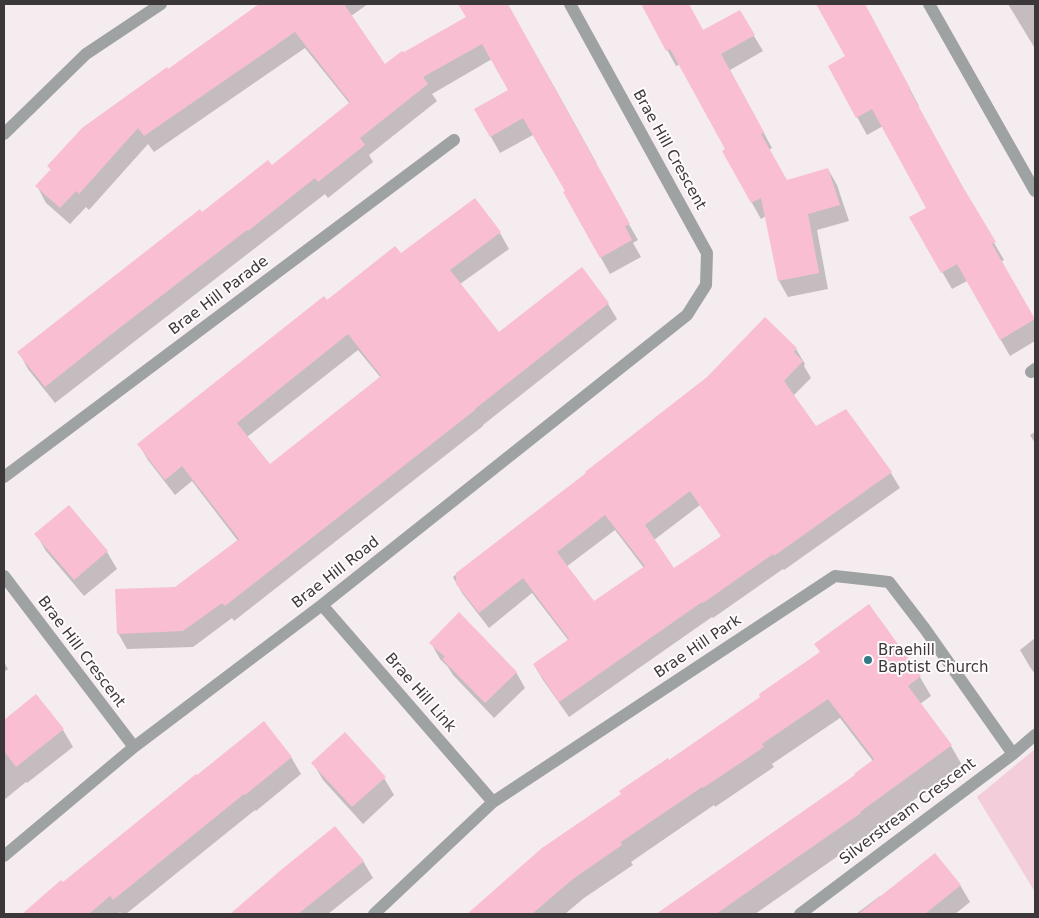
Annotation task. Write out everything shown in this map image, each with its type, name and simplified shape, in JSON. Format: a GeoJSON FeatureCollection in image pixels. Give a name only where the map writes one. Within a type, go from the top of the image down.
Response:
{"type":"FeatureCollection","features":[{"type":"Feature","properties":{"kind":"street"},"geometry":{"type":"LineString","coordinates":[[4,134],[86,54],[161,4]]}},
{"type":"Feature","properties":{"kind":"street","name":"Brae Hill Crescent"},"geometry":{"type":"LineString","coordinates":[[570,4],[707,253],[706,285],[687,315]]}},
{"type":"Feature","properties":{"kind":"street"},"geometry":{"type":"LineString","coordinates":[[929,4],[1035,191]]}},
{"type":"Feature","properties":{"kind":"street","name":"Brae Hill Parade"},"geometry":{"type":"LineString","coordinates":[[4,477],[454,140]]}},
{"type":"Feature","properties":{"kind":"street","name":"Brae Hill Road"},"geometry":{"type":"LineString","coordinates":[[4,856],[134,747],[322,605],[687,315]]}},
{"type":"Feature","properties":{"kind":"street","name":"Brae Hill Crescent"},"geometry":{"type":"LineString","coordinates":[[4,576],[134,747]]}},
{"type":"Feature","properties":{"kind":"street","name":"Brae Hill Park"},"geometry":{"type":"LineString","coordinates":[[374,914],[493,802],[835,576],[889,582],[925,629],[1013,754]]}},
{"type":"Feature","properties":{"kind":"street","name":"Brae Hill Link"},"geometry":{"type":"LineString","coordinates":[[322,605],[493,802]]}},
{"type":"Feature","properties":{"kind":"street","name":"Silverstream Crescent"},"geometry":{"type":"LineString","coordinates":[[800,914],[1035,736]]}},
{"type":"Feature","properties":{"kind":"shaded area"},"geometry":{"type":"Polygon","coordinates":[[[1035,749],[1035,892],[977,797],[1035,749]]]}},
{"type":"Feature","properties":{"kind":"building"},"geometry":{"type":"Polygon","coordinates":[[[259,4],[344,4],[385,64],[402,51],[404,52],[466,17],[458,4],[508,4],[630,224],[625,226],[632,240],[600,258],[563,192],[565,191],[523,118],[490,137],[474,109],[508,90],[482,44],[423,77],[428,84],[360,138],[365,145],[318,182],[315,178],[45,387],[17,352],[200,209],[202,212],[268,160],[272,165],[350,102],[295,32],[144,136],[138,128],[79,194],[76,191],[60,208],[35,186],[51,169],[47,166],[82,128],[259,4]]]}},
{"type":"Feature","properties":{"kind":"building"},"geometry":{"type":"Polygon","coordinates":[[[641,4],[689,4],[703,30],[740,10],[755,35],[721,54],[764,132],[761,134],[787,180],[828,168],[840,205],[808,214],[819,273],[778,281],[761,198],[751,203],[722,151],[725,149],[670,49],[666,51],[641,4]]]}},
{"type":"Feature","properties":{"kind":"building"},"geometry":{"type":"Polygon","coordinates":[[[816,4],[865,4],[909,89],[996,242],[992,244],[1035,319],[1000,340],[957,264],[941,273],[909,217],[926,208],[872,109],[856,118],[828,66],[845,56],[816,4]]]}},
{"type":"Feature","properties":{"kind":"building"},"geometry":{"type":"Polygon","coordinates":[[[475,198],[501,232],[450,270],[499,332],[582,267],[609,303],[225,606],[222,603],[183,631],[117,634],[115,589],[175,587],[239,539],[182,466],[165,480],[137,444],[324,296],[327,300],[395,246],[401,253],[475,198]],[[348,334],[237,423],[270,464],[381,376],[348,334]]]}},
{"type":"Feature","properties":{"kind":"building"},"geometry":{"type":"Polygon","coordinates":[[[765,317],[797,348],[794,352],[803,361],[784,381],[816,426],[846,409],[892,472],[774,556],[773,554],[702,602],[559,702],[533,664],[569,639],[523,578],[479,613],[456,584],[456,573],[707,377],[765,317]],[[690,491],[645,525],[674,568],[721,536],[690,491]],[[605,515],[557,552],[594,601],[645,566],[605,515]]]}},
{"type":"Feature","properties":{"kind":"building"},"geometry":{"type":"Polygon","coordinates":[[[69,505],[108,551],[74,580],[34,534],[69,505]]]}},
{"type":"Feature","properties":{"kind":"building"},"geometry":{"type":"Polygon","coordinates":[[[869,604],[921,676],[908,686],[952,745],[861,813],[716,914],[656,914],[855,775],[874,759],[828,699],[762,744],[764,747],[621,842],[622,845],[573,879],[532,914],[467,914],[542,848],[621,794],[619,791],[668,758],[669,760],[760,697],[759,694],[820,652],[814,644],[869,604]]]}},
{"type":"Feature","properties":{"kind":"building"},"geometry":{"type":"Polygon","coordinates":[[[459,612],[517,672],[485,703],[442,659],[445,657],[429,643],[459,612]]]}},
{"type":"Feature","properties":{"kind":"building"},"geometry":{"type":"Polygon","coordinates":[[[36,694],[64,729],[16,767],[4,751],[4,720],[36,694]]]}},
{"type":"Feature","properties":{"kind":"building"},"geometry":{"type":"Polygon","coordinates":[[[264,721],[292,757],[245,795],[113,900],[110,896],[89,914],[22,914],[61,880],[63,882],[264,721]]]}},
{"type":"Feature","properties":{"kind":"building"},"geometry":{"type":"Polygon","coordinates":[[[345,732],[386,777],[352,807],[311,763],[345,732]]]}},
{"type":"Feature","properties":{"kind":"building"},"geometry":{"type":"Polygon","coordinates":[[[335,826],[364,861],[298,914],[230,914],[281,870],[335,826]]]}},
{"type":"Feature","properties":{"kind":"building"},"geometry":{"type":"Polygon","coordinates":[[[935,853],[961,885],[925,914],[858,914],[935,853]]]}},
{"type":"Feature","properties":{"kind":"place","name":"Braehill Baptist Church"},"geometry":{"type":"Point","coordinates":[868,660]}}]}
